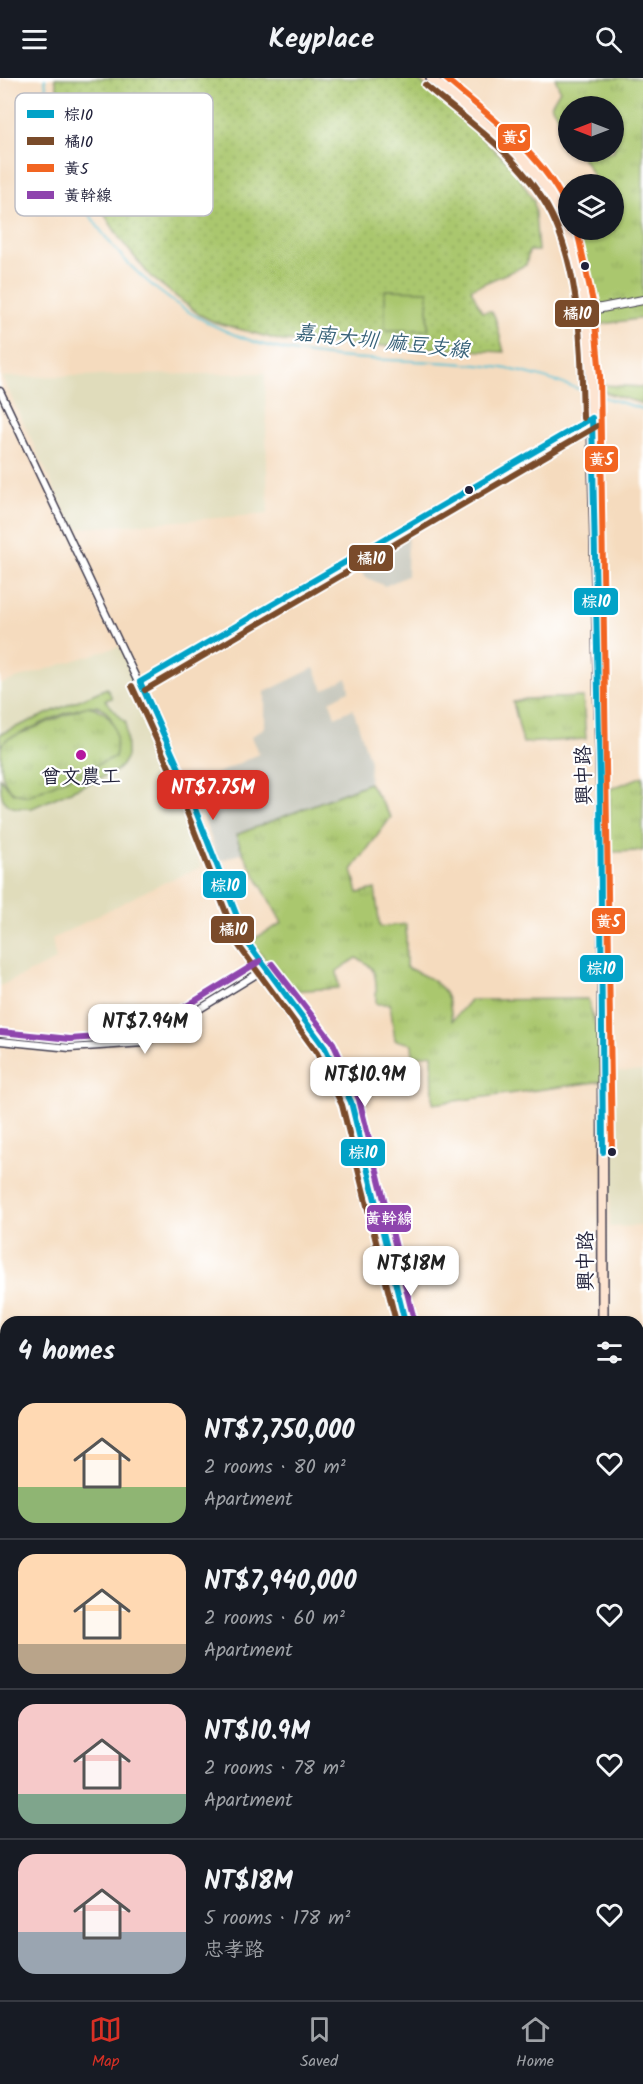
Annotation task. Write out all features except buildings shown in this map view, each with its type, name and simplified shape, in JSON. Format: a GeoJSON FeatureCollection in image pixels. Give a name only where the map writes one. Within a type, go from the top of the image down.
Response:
{"type":"FeatureCollection","features":[{"type":"Feature","properties":{"kind":"main road","name":"興中路"},"geometry":{"type":"LineString","coordinates":[[431,78],[530,168],[547,188],[563,219],[586,311],[591,376],[603,843],[603,1316]]}},
{"type":"Feature","properties":{"kind":"street"},"geometry":{"type":"LineString","coordinates":[[586,311],[643,300]]}},
{"type":"Feature","properties":{"kind":"street"},"geometry":{"type":"LineString","coordinates":[[0,391],[182,773],[241,929],[265,969],[325,1048],[348,1094],[404,1316]]}},
{"type":"Feature","properties":{"kind":"street"},"geometry":{"type":"LineString","coordinates":[[0,1041],[70,1048],[144,1043],[265,969]]}},
{"type":"Feature","properties":{"kind":"shaded area"},"geometry":{"type":"Polygon","coordinates":[[[265,373],[268,514],[73,529],[2,377],[265,373]]]}},
{"type":"Feature","properties":{"kind":"shaded area"},"geometry":{"type":"Polygon","coordinates":[[[408,524],[407,576],[385,586],[363,576],[363,560],[367,550],[408,524]]]}},
{"type":"Feature","properties":{"kind":"shaded area","name":"曾文農工"},"geometry":{"type":"Polygon","coordinates":[[[120,646],[190,827],[201,867],[154,887],[52,939],[56,960],[0,986],[0,684],[120,646]]]}},
{"type":"Feature","properties":{"kind":"shaded area"},"geometry":{"type":"Polygon","coordinates":[[[314,668],[324,690],[347,678],[349,691],[330,701],[335,717],[353,709],[370,761],[369,783],[237,835],[242,853],[219,861],[192,785],[259,754],[251,737],[265,727],[265,692],[314,668]]]}},
{"type":"Feature","properties":{"kind":"shaded area"},"geometry":{"type":"Polygon","coordinates":[[[643,1071],[643,1226],[610,1227],[613,1072],[643,1071]]]}},
{"type":"Feature","properties":{"kind":"green space"},"geometry":{"type":"Polygon","coordinates":[[[55,78],[416,78],[511,165],[534,201],[538,251],[529,251],[526,265],[471,289],[482,312],[491,311],[495,317],[504,352],[282,341],[214,322],[200,315],[150,276],[120,239],[105,216],[213,216],[213,93],[58,93],[55,78]]]}},
{"type":"Feature","properties":{"kind":"green space"},"geometry":{"type":"Polygon","coordinates":[[[555,78],[643,78],[643,318],[578,328],[570,259],[564,240],[624,240],[624,174],[592,174],[585,162],[624,162],[624,96],[558,96],[558,117],[551,105],[560,90],[555,78]]]}},
{"type":"Feature","properties":{"kind":"green space"},"geometry":{"type":"Polygon","coordinates":[[[385,290],[428,291],[428,330],[385,330],[385,290]]]}},
{"type":"Feature","properties":{"kind":"green space"},"geometry":{"type":"Polygon","coordinates":[[[604,385],[643,387],[643,404],[607,393],[600,387],[604,385]]]}},
{"type":"Feature","properties":{"kind":"green space"},"geometry":{"type":"Polygon","coordinates":[[[107,688],[112,698],[105,700],[126,723],[127,756],[122,765],[116,771],[32,808],[16,808],[6,804],[1,794],[0,778],[13,793],[28,796],[115,757],[116,740],[112,722],[108,714],[95,706],[55,717],[7,739],[0,746],[0,734],[107,688]]]}},
{"type":"Feature","properties":{"kind":"green space"},"geometry":{"type":"Polygon","coordinates":[[[583,697],[586,739],[523,743],[513,702],[526,699],[583,697]]]}},
{"type":"Feature","properties":{"kind":"green space"},"geometry":{"type":"Polygon","coordinates":[[[87,706],[103,712],[113,724],[117,739],[115,757],[28,796],[12,791],[2,771],[1,745],[7,739],[87,706]]]}},
{"type":"Feature","properties":{"kind":"green space"},"geometry":{"type":"Polygon","coordinates":[[[643,776],[643,851],[609,852],[610,789],[643,776]]]}},
{"type":"Feature","properties":{"kind":"green space"},"geometry":{"type":"Polygon","coordinates":[[[369,783],[391,817],[352,870],[358,893],[375,889],[380,927],[406,924],[406,967],[439,985],[448,999],[452,1021],[470,1000],[588,999],[610,1080],[433,1104],[432,1054],[413,1057],[412,1044],[395,1040],[390,1004],[376,1004],[375,976],[373,970],[364,962],[356,958],[337,971],[339,988],[289,991],[250,941],[282,923],[243,853],[236,835],[369,783]]]}},
{"type":"Feature","properties":{"kind":"waterway","name":"嘉南大圳 麻豆支線"},"geometry":{"type":"LineString","coordinates":[[45,78],[47,93]]}},
{"type":"Feature","properties":{"kind":"waterway","name":"嘉南大圳 麻豆支線"},"geometry":{"type":"LineString","coordinates":[[91,216],[112,245],[141,276],[174,302],[210,324],[250,340],[316,355],[495,367],[530,374],[588,392]]}},
{"type":"Feature","properties":{"kind":"waterway","name":"嘉南大圳 麻豆支線"},"geometry":{"type":"LineString","coordinates":[[596,395],[643,409]]}},
{"type":"Feature","properties":{"kind":"transit line","name":"黃5"},"geometry":{"type":"LineString","coordinates":[[445,78],[514,138],[545,171],[558,190]]}},
{"type":"Feature","properties":{"kind":"transit line","name":"橘10"},"geometry":{"type":"LineString","coordinates":[[425,85],[514,162],[538,192],[552,216],[571,271],[576,301],[583,418]]}},
{"type":"Feature","properties":{"kind":"transit line","name":"黃5"},"geometry":{"type":"LineString","coordinates":[[579,240],[593,302],[600,376],[612,1152]]}},
{"type":"Feature","properties":{"kind":"transit line","name":"棕10"},"geometry":{"type":"LineString","coordinates":[[592,418],[600,785],[603,1152]]}},
{"type":"Feature","properties":{"kind":"transit line","name":"棕10"},"geometry":{"type":"LineString","coordinates":[[140,682],[592,418]]}},
{"type":"Feature","properties":{"kind":"transit line","name":"橘10"},"geometry":{"type":"LineString","coordinates":[[145,690],[597,426]]}},
{"type":"Feature","properties":{"kind":"transit line","name":"棕10"},"geometry":{"type":"LineString","coordinates":[[140,682],[181,773],[247,942],[325,1048],[351,1102],[404,1316]]}},
{"type":"Feature","properties":{"kind":"transit line","name":"橘10"},"geometry":{"type":"LineString","coordinates":[[132,686],[173,776],[239,946],[317,1053],[342,1105],[395,1316]]}},
{"type":"Feature","properties":{"kind":"transit line","name":"黃幹線"},"geometry":{"type":"LineString","coordinates":[[1,1032],[70,1039],[141,1034],[260,961]]}},
{"type":"Feature","properties":{"kind":"transit line","name":"黃幹線"},"geometry":{"type":"LineString","coordinates":[[272,964],[333,1043],[359,1099],[413,1316]]}},
{"type":"Feature","properties":{"kind":"place","name":"曾文農工"},"geometry":{"type":"Point","coordinates":[81,755]}}]}
